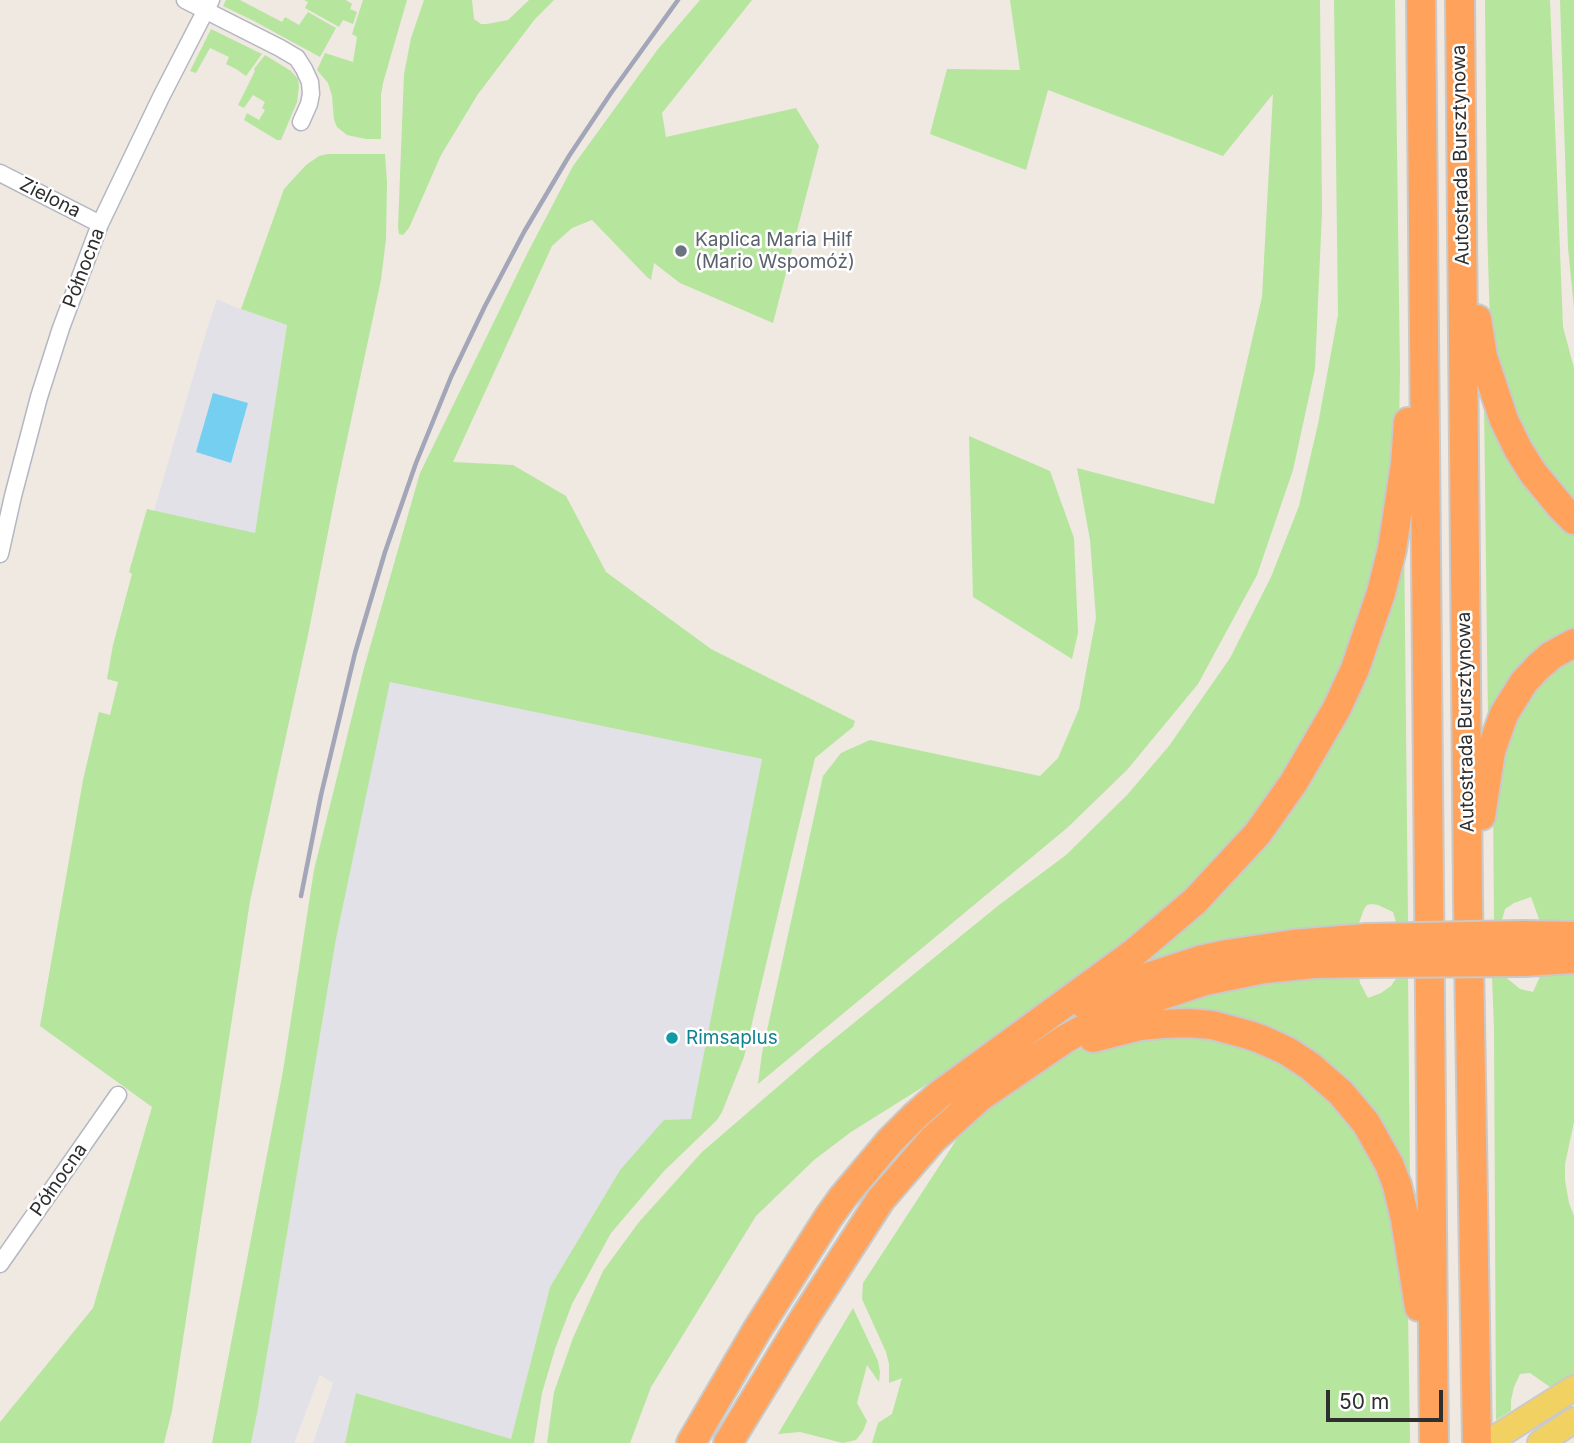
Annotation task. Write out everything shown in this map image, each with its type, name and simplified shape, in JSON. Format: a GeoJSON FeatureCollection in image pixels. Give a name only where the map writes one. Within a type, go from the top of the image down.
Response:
{"type":"FeatureCollection","features":[{"type":"Feature","properties":{"kind":"highway","name":"Autostrada Bursztynowa"},"geometry":{"type":"LineString","coordinates":[[1421,0],[1434,1443]]}},
{"type":"Feature","properties":{"kind":"highway","name":"Autostrada Bursztynowa"},"geometry":{"type":"LineString","coordinates":[[1460,0],[1468,898],[1477,1443]]}},
{"type":"Feature","properties":{"kind":"highway"},"geometry":{"type":"LineString","coordinates":[[1462,225],[1483,357],[1504,420],[1533,474],[1574,520]]}},
{"type":"Feature","properties":{"kind":"highway"},"geometry":{"type":"LineString","coordinates":[[728,1443],[860,1230],[894,1183],[933,1139],[1034,1043],[1195,901],[1258,833],[1294,782],[1337,708],[1355,669],[1381,593],[1396,525],[1405,464],[1408,413],[1424,323]]}},
{"type":"Feature","properties":{"kind":"highway"},"geometry":{"type":"LineString","coordinates":[[1468,898],[1492,751],[1504,714],[1524,682],[1538,667],[1552,655],[1574,643]]}},
{"type":"Feature","properties":{"kind":"highway"},"geometry":{"type":"LineString","coordinates":[[691,1443],[757,1330],[843,1197],[915,1116],[977,1066],[1034,1043],[1065,1039],[1138,1003],[1205,981],[1274,968],[1314,964],[1368,950],[1524,948],[1574,936]]}},
{"type":"Feature","properties":{"kind":"highway"},"geometry":{"type":"LineString","coordinates":[[1524,948],[1574,959]]}},
{"type":"Feature","properties":{"kind":"highway"},"geometry":{"type":"LineString","coordinates":[[1034,1043],[1099,1036],[1139,1026],[1199,1024],[1236,1031],[1263,1040],[1299,1059],[1331,1084],[1366,1123],[1389,1164],[1396,1185],[1405,1219],[1434,1402]]}},
{"type":"Feature","properties":{"kind":"main road"},"geometry":{"type":"LineString","coordinates":[[1487,1443],[1574,1388]]}},
{"type":"Feature","properties":{"kind":"main road"},"geometry":{"type":"LineString","coordinates":[[1540,1443],[1574,1420]]}},
{"type":"Feature","properties":{"kind":"street"},"geometry":{"type":"LineString","coordinates":[[185,0],[209,5],[297,58],[310,82],[311,94],[301,122]]}},
{"type":"Feature","properties":{"kind":"street","name":"Północna"},"geometry":{"type":"LineString","coordinates":[[0,554],[39,397],[61,328],[100,224],[209,5]]}},
{"type":"Feature","properties":{"kind":"street","name":"Zielona"},"geometry":{"type":"LineString","coordinates":[[0,173],[100,224]]}},
{"type":"Feature","properties":{"kind":"street","name":"Północna"},"geometry":{"type":"LineString","coordinates":[[0,1264],[118,1096]]}},
{"type":"Feature","properties":{"kind":"shaded area"},"geometry":{"type":"Polygon","coordinates":[[[217,299],[287,325],[255,534],[154,511],[217,299]]]}},
{"type":"Feature","properties":{"kind":"shaded area"},"geometry":{"type":"Polygon","coordinates":[[[390,681],[762,759],[691,1120],[620,1170],[550,1287],[511,1440],[357,1393],[345,1443],[313,1443],[333,1383],[320,1375],[294,1443],[251,1443],[336,939],[390,681]]]}},
{"type":"Feature","properties":{"kind":"green space"},"geometry":{"type":"Polygon","coordinates":[[[226,0],[240,0],[282,22],[285,17],[299,25],[308,12],[336,28],[320,57],[223,6],[226,0]]]}},
{"type":"Feature","properties":{"kind":"green space"},"geometry":{"type":"Polygon","coordinates":[[[304,0],[346,0],[352,4],[350,9],[357,12],[353,24],[343,20],[339,27],[305,8],[308,2],[304,0]]]}},
{"type":"Feature","properties":{"kind":"green space"},"geometry":{"type":"Polygon","coordinates":[[[363,0],[407,0],[383,83],[381,139],[347,135],[337,127],[328,83],[317,70],[325,53],[353,62],[357,37],[352,34],[363,0]]]}},
{"type":"Feature","properties":{"kind":"green space"},"geometry":{"type":"Polygon","coordinates":[[[424,0],[472,0],[474,19],[481,24],[487,24],[508,20],[529,0],[554,0],[535,19],[478,94],[441,155],[409,228],[403,235],[399,234],[398,227],[404,74],[411,38],[424,0]]]}},
{"type":"Feature","properties":{"kind":"green space"},"geometry":{"type":"Polygon","coordinates":[[[700,0],[752,0],[662,113],[666,137],[796,108],[819,146],[773,323],[680,283],[654,263],[651,280],[592,220],[572,228],[552,246],[453,462],[513,465],[566,496],[606,572],[711,649],[855,721],[853,727],[815,758],[744,1057],[717,1120],[664,1171],[611,1233],[572,1304],[542,1393],[534,1443],[345,1443],[356,1393],[511,1439],[550,1287],[620,1170],[664,1120],[691,1119],[762,759],[390,682],[336,939],[251,1443],[212,1443],[283,1071],[314,870],[364,668],[420,473],[573,166],[658,49],[700,0]]]}},
{"type":"Feature","properties":{"kind":"green space"},"geometry":{"type":"Polygon","coordinates":[[[1010,0],[1320,0],[1322,212],[1315,369],[1293,470],[1257,575],[1198,684],[1127,770],[1067,828],[758,1084],[762,1053],[823,776],[841,753],[870,740],[1040,776],[1058,758],[1079,709],[1096,618],[1090,540],[1077,468],[1214,504],[1262,297],[1273,94],[1223,156],[1048,90],[1026,170],[930,134],[947,69],[1020,70],[1010,0]]]}},
{"type":"Feature","properties":{"kind":"green space"},"geometry":{"type":"Polygon","coordinates":[[[1334,0],[1395,0],[1400,371],[1399,426],[1380,560],[1343,671],[1278,789],[1195,890],[1044,1003],[983,1043],[934,1080],[851,1132],[814,1160],[756,1216],[651,1387],[630,1443],[547,1443],[554,1392],[573,1338],[603,1271],[639,1222],[702,1152],[818,1052],[999,905],[1066,855],[1127,795],[1169,746],[1230,658],[1271,577],[1299,506],[1318,424],[1338,315],[1334,0]]]}},
{"type":"Feature","properties":{"kind":"green space"},"geometry":{"type":"Polygon","coordinates":[[[1485,0],[1550,0],[1563,327],[1574,368],[1574,507],[1535,460],[1506,399],[1490,328],[1485,0]]]}},
{"type":"Feature","properties":{"kind":"green space"},"geometry":{"type":"Polygon","coordinates":[[[1560,0],[1574,0],[1574,308],[1568,248],[1560,0]]]}},
{"type":"Feature","properties":{"kind":"green space"},"geometry":{"type":"Polygon","coordinates":[[[211,29],[262,54],[246,76],[226,64],[229,57],[210,48],[196,73],[190,71],[211,29]]]}},
{"type":"Feature","properties":{"kind":"green space"},"geometry":{"type":"Polygon","coordinates":[[[265,55],[291,71],[298,79],[297,102],[281,140],[244,120],[247,113],[259,120],[265,110],[262,108],[265,102],[253,95],[244,108],[238,105],[254,69],[265,55]]]}},
{"type":"Feature","properties":{"kind":"green space"},"geometry":{"type":"Polygon","coordinates":[[[385,154],[386,239],[381,280],[250,901],[172,1411],[164,1443],[0,1443],[0,1422],[93,1308],[152,1107],[40,1026],[83,780],[99,712],[110,715],[118,682],[107,679],[132,574],[129,572],[147,509],[255,533],[287,325],[241,309],[284,189],[306,165],[319,156],[385,154]]]}},
{"type":"Feature","properties":{"kind":"green space"},"geometry":{"type":"Polygon","coordinates":[[[1484,401],[1574,530],[1574,629],[1567,632],[1490,718],[1488,716],[1484,401]]]}},
{"type":"Feature","properties":{"kind":"green space"},"geometry":{"type":"Polygon","coordinates":[[[969,436],[1050,471],[1074,538],[1078,633],[1072,659],[973,597],[969,436]]]}},
{"type":"Feature","properties":{"kind":"green space"},"geometry":{"type":"Polygon","coordinates":[[[1404,530],[1408,922],[1396,922],[1393,912],[1371,904],[1364,909],[1359,928],[1115,977],[1269,828],[1404,530]]]}},
{"type":"Feature","properties":{"kind":"green space"},"geometry":{"type":"Polygon","coordinates":[[[1574,652],[1574,928],[1540,926],[1531,897],[1505,909],[1502,920],[1494,920],[1493,798],[1501,751],[1534,683],[1574,652]]]}},
{"type":"Feature","properties":{"kind":"green space"},"geometry":{"type":"Polygon","coordinates":[[[1574,967],[1574,1122],[1565,1164],[1565,1180],[1574,1216],[1574,1376],[1551,1391],[1550,1387],[1530,1373],[1520,1374],[1514,1387],[1511,1411],[1496,1420],[1492,975],[1503,975],[1520,989],[1533,992],[1539,979],[1539,969],[1574,967]]]}},
{"type":"Feature","properties":{"kind":"green space"},"geometry":{"type":"Polygon","coordinates":[[[1358,970],[1360,983],[1368,998],[1391,986],[1397,977],[1408,976],[1410,1185],[1303,1050],[1115,1022],[1207,990],[1358,970]]]}},
{"type":"Feature","properties":{"kind":"green space"},"geometry":{"type":"Polygon","coordinates":[[[1183,1031],[1259,1048],[1338,1102],[1386,1184],[1408,1310],[1410,1443],[872,1443],[878,1423],[892,1414],[902,1378],[889,1383],[886,1352],[862,1299],[863,1283],[968,1122],[1055,1061],[1078,1050],[1095,1044],[1183,1031]]]}},
{"type":"Feature","properties":{"kind":"green space"},"geometry":{"type":"Polygon","coordinates":[[[853,1308],[878,1361],[880,1372],[879,1382],[867,1365],[857,1403],[867,1421],[863,1431],[856,1440],[843,1443],[800,1432],[778,1434],[853,1308]]]}},
{"type":"Feature","properties":{"kind":"water"},"geometry":{"type":"Polygon","coordinates":[[[213,393],[248,403],[231,463],[196,452],[213,393]]]}},
{"type":"Feature","properties":{"kind":"railway"},"geometry":{"type":"LineString","coordinates":[[301,896],[321,795],[355,653],[385,552],[416,463],[451,377],[524,232],[569,156],[678,0]]}},
{"type":"Feature","properties":{"kind":"place","name":"Kaplica Maria Hilf (Mario Wspomóż)"},"geometry":{"type":"Point","coordinates":[681,251]}},
{"type":"Feature","properties":{"kind":"place","name":"Rimsaplus"},"geometry":{"type":"Point","coordinates":[672,1038]}}]}
